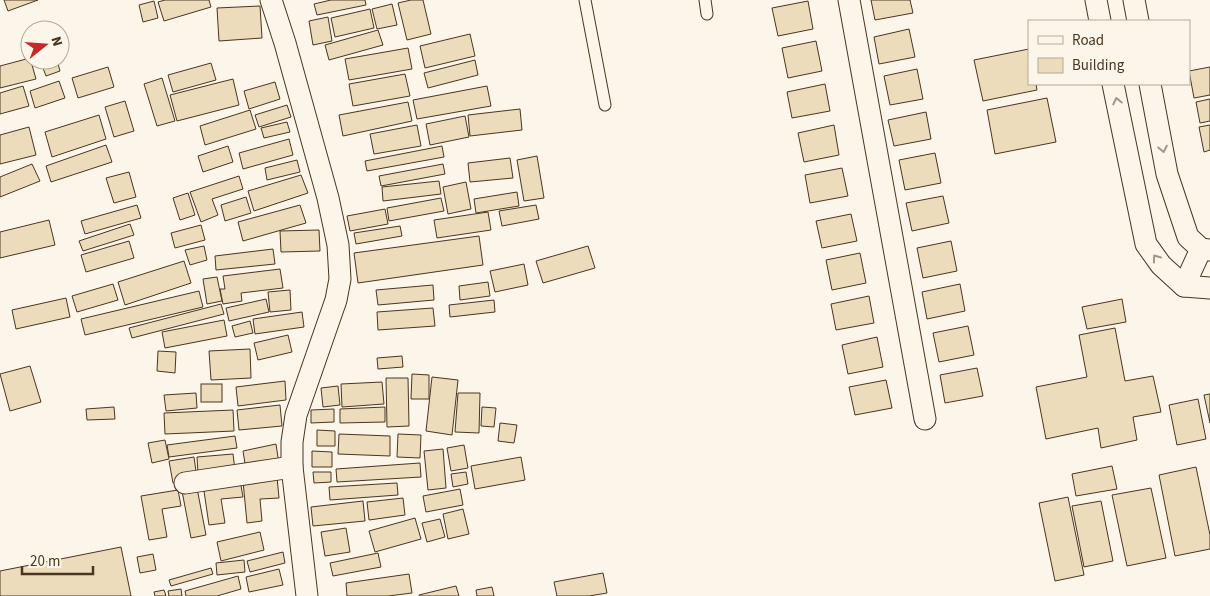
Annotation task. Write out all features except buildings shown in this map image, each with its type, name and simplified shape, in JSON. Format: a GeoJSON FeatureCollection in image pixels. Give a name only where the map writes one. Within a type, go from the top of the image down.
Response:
{"type":"FeatureCollection","features":[{"type":"Feature","properties":{"kind":"street"},"geometry":{"type":"LineString","coordinates":[[271,0],[285,43],[328,198],[340,262],[340,279],[336,300],[296,415],[292,442],[292,467],[307,596]]}},
{"type":"Feature","properties":{"kind":"street"},"geometry":{"type":"LineString","coordinates":[[849,0],[925,419]]}},
{"type":"Feature","properties":{"kind":"street"},"geometry":{"type":"LineString","coordinates":[[1096,0],[1100,20]]}},
{"type":"Feature","properties":{"kind":"street"},"geometry":{"type":"LineString","coordinates":[[1134,0],[1138,20]]}},
{"type":"Feature","properties":{"kind":"street"},"geometry":{"type":"LineString","coordinates":[[1113,85],[1146,244],[1161,265],[1184,286],[1210,288]]}},
{"type":"Feature","properties":{"kind":"street"},"geometry":{"type":"LineString","coordinates":[[1150,85],[1167,174],[1188,237],[1206,249],[1184,286]]}},
{"type":"Feature","properties":{"kind":"street"},"geometry":{"type":"LineString","coordinates":[[185,483],[292,467]]}},
{"type":"Feature","properties":{"kind":"lane"},"geometry":{"type":"LineString","coordinates":[[585,0],[605,105]]}},
{"type":"Feature","properties":{"kind":"lane"},"geometry":{"type":"LineString","coordinates":[[705,0],[707,14]]}}]}
